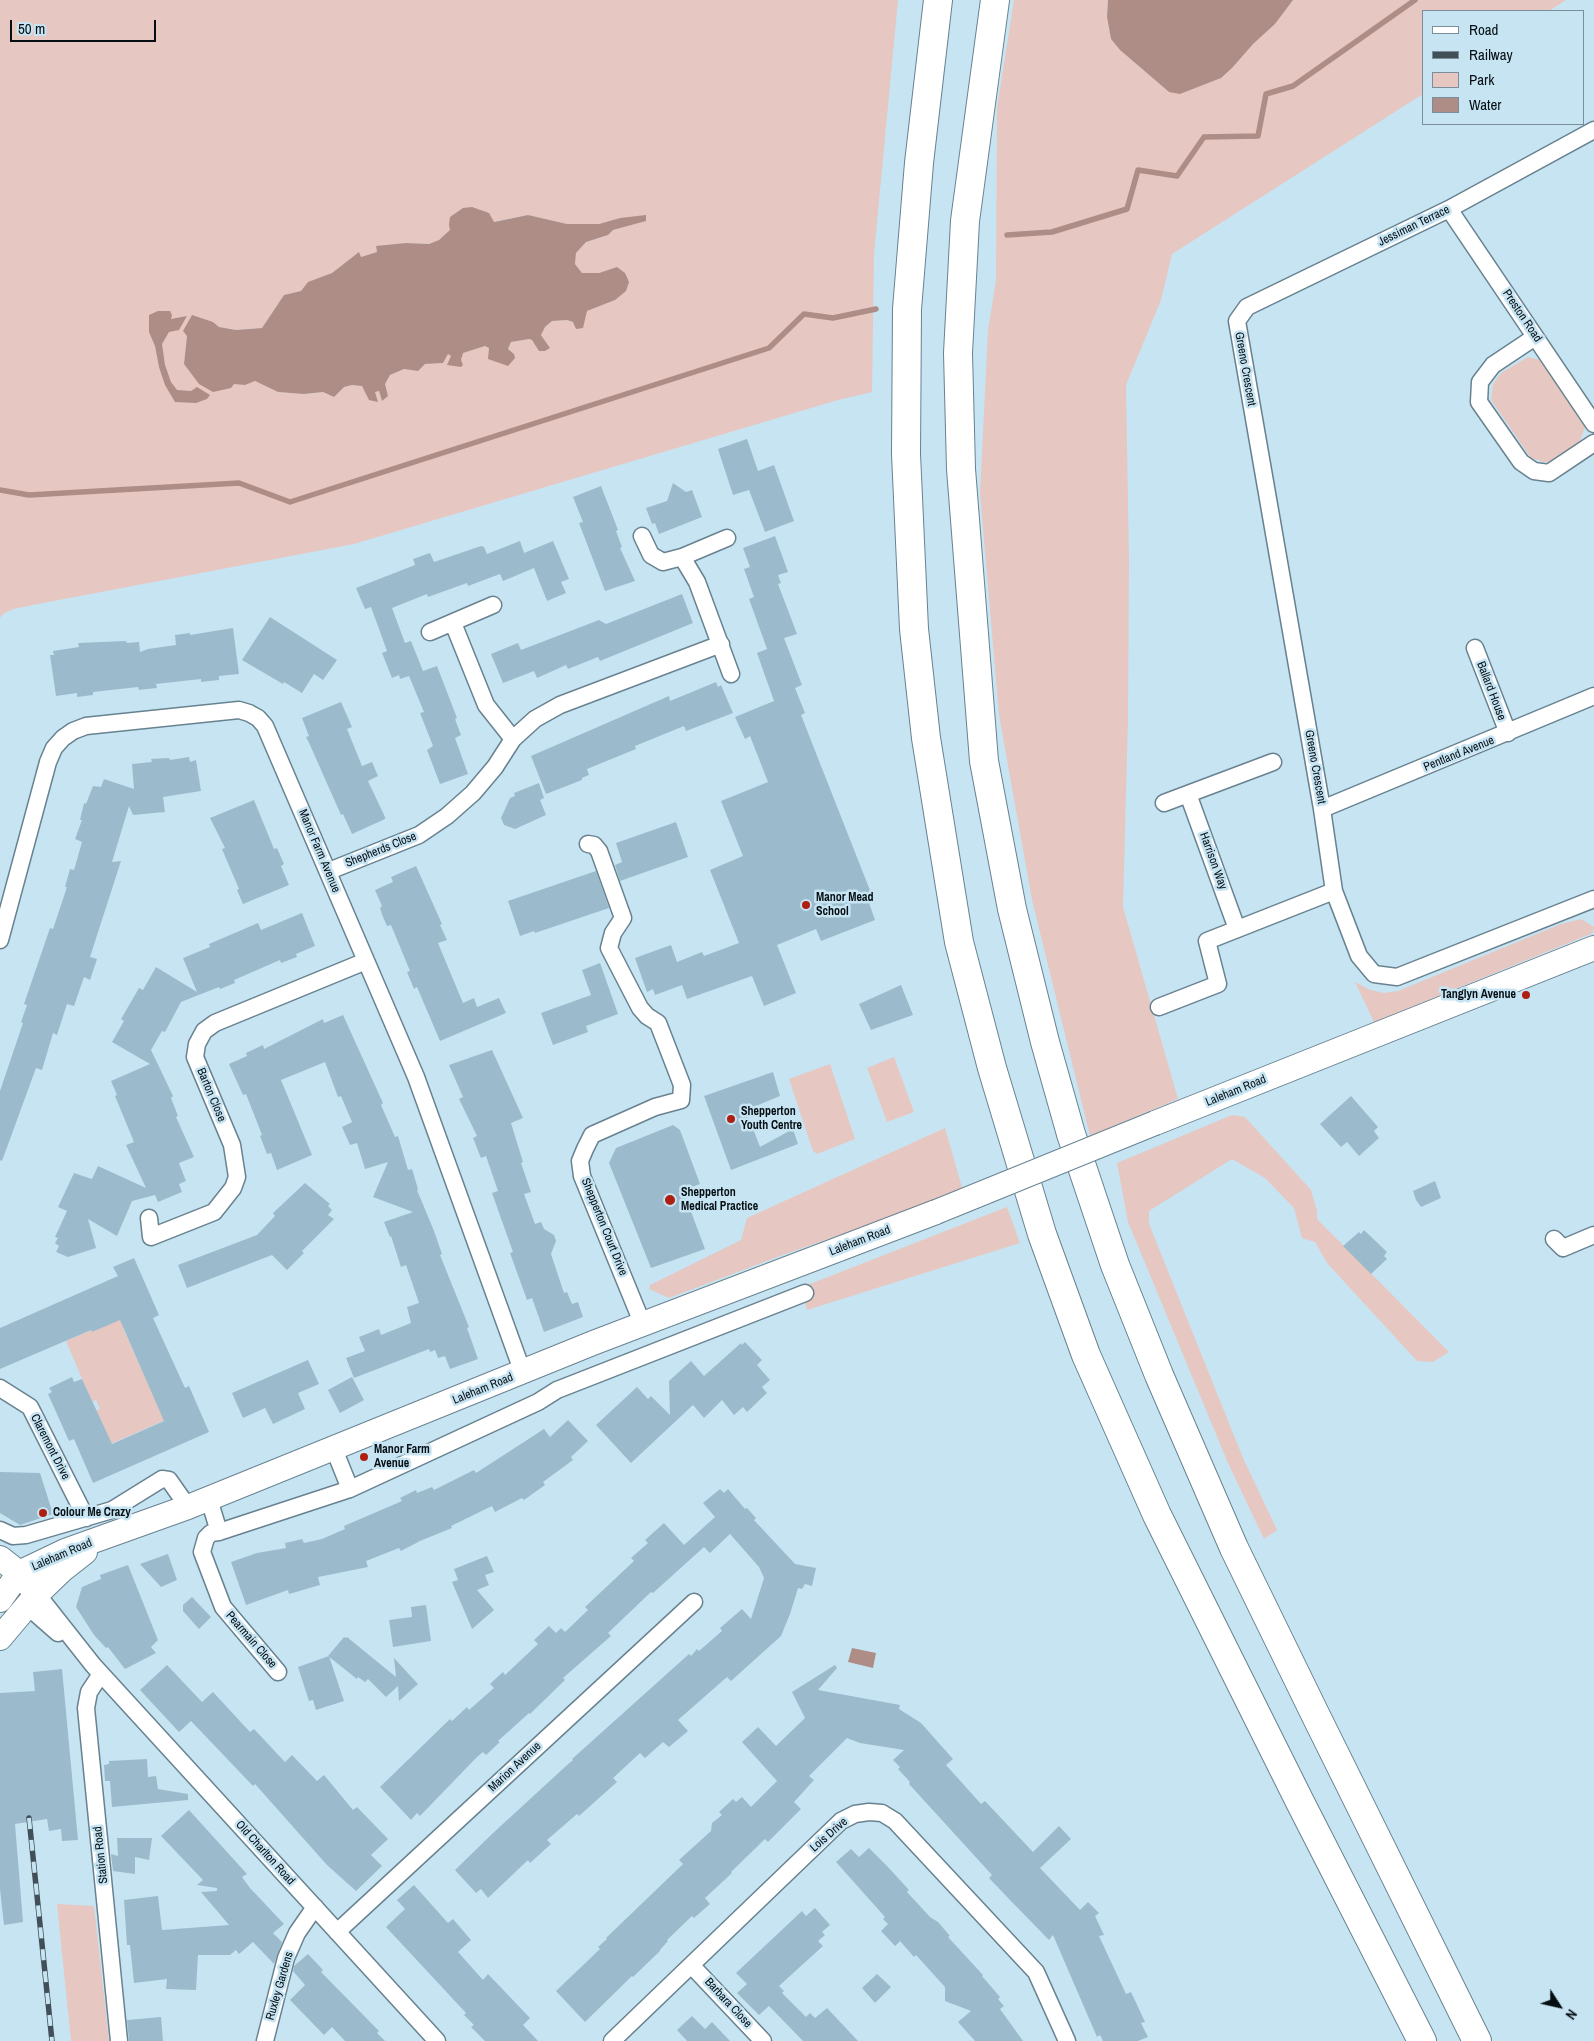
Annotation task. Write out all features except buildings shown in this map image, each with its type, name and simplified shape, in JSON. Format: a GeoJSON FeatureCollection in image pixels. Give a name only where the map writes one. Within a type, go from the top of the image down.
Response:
{"type":"FeatureCollection","features":[{"type":"Feature","properties":{"kind":"highway"},"geometry":{"type":"LineString","coordinates":[[938,0],[919,163],[907,309],[906,454],[916,649],[926,738],[959,942],[992,1068],[1042,1234],[1086,1355],[1157,1515],[1268,1739],[1422,2041]]}},
{"type":"Feature","properties":{"kind":"highway"},"geometry":{"type":"LineString","coordinates":[[995,0],[964,221],[958,353],[962,469],[984,761],[1012,909],[1045,1042],[1071,1134],[1115,1265],[1159,1375],[1234,1548],[1477,2041]]}},
{"type":"Feature","properties":{"kind":"main road","name":"Laleham Road"},"geometry":{"type":"LineString","coordinates":[[7,1586],[65,1551],[198,1503],[523,1373],[593,1343],[936,1212],[1594,948]]}},
{"type":"Feature","properties":{"kind":"main road","name":"Laleham Road"},"geometry":{"type":"LineString","coordinates":[[0,1638],[31,1599],[74,1560],[124,1531]]}},
{"type":"Feature","properties":{"kind":"main road"},"geometry":{"type":"LineString","coordinates":[[0,1558],[7,1586],[31,1599]]}},
{"type":"Feature","properties":{"kind":"street","name":"Jessiman Terrace"},"geometry":{"type":"LineString","coordinates":[[1237,321],[1247,308],[1449,209],[1594,130]]}},
{"type":"Feature","properties":{"kind":"street","name":"Preston Road"},"geometry":{"type":"LineString","coordinates":[[1449,209],[1594,424]]}},
{"type":"Feature","properties":{"kind":"street","name":"Greeno Crescent"},"geometry":{"type":"LineString","coordinates":[[1237,321],[1322,809],[1334,891],[1359,956],[1374,974],[1397,977],[1594,899]]}},
{"type":"Feature","properties":{"kind":"street"},"geometry":{"type":"LineString","coordinates":[[1536,337],[1493,365],[1480,382],[1479,402],[1520,462],[1534,471],[1549,473],[1594,443]]}},
{"type":"Feature","properties":{"kind":"street"},"geometry":{"type":"LineString","coordinates":[[642,536],[651,554],[663,562],[682,557],[727,538]]}},
{"type":"Feature","properties":{"kind":"street"},"geometry":{"type":"LineString","coordinates":[[682,557],[697,582],[731,674]]}},
{"type":"Feature","properties":{"kind":"street"},"geometry":{"type":"LineString","coordinates":[[430,632],[492,605]]}},
{"type":"Feature","properties":{"kind":"street"},"geometry":{"type":"LineString","coordinates":[[453,623],[486,705],[513,739]]}},
{"type":"Feature","properties":{"kind":"street","name":"Shepherds Close"},"geometry":{"type":"LineString","coordinates":[[329,871],[419,835],[446,816],[473,793],[495,767],[513,739],[534,719],[560,705],[721,644]]}},
{"type":"Feature","properties":{"kind":"street","name":"Ballard House"},"geometry":{"type":"LineString","coordinates":[[1475,648],[1508,734]]}},
{"type":"Feature","properties":{"kind":"street","name":"Pentland Avenue"},"geometry":{"type":"LineString","coordinates":[[1322,809],[1508,734],[1594,696]]}},
{"type":"Feature","properties":{"kind":"street","name":"Manor Farm Avenue"},"geometry":{"type":"LineString","coordinates":[[0,940],[48,762],[54,748],[73,731],[86,726],[238,710],[249,713],[265,726],[416,1077],[523,1373]]}},
{"type":"Feature","properties":{"kind":"street"},"geometry":{"type":"LineString","coordinates":[[1164,803],[1273,762]]}},
{"type":"Feature","properties":{"kind":"street","name":"Harrison Way"},"geometry":{"type":"LineString","coordinates":[[1188,794],[1237,929]]}},
{"type":"Feature","properties":{"kind":"street","name":"Shepperton Court Drive"},"geometry":{"type":"LineString","coordinates":[[588,844],[594,845],[599,851],[623,918],[613,933],[610,948],[634,999],[647,1016],[658,1023],[682,1092],[655,1107],[592,1135],[580,1162],[582,1176],[643,1325]]}},
{"type":"Feature","properties":{"kind":"street"},"geometry":{"type":"LineString","coordinates":[[1159,1007],[1218,984],[1207,941],[1334,891]]}},
{"type":"Feature","properties":{"kind":"street","name":"Barton Close"},"geometry":{"type":"LineString","coordinates":[[149,1218],[151,1237],[214,1212],[233,1188],[237,1177],[232,1145],[195,1058],[197,1044],[204,1032],[215,1023],[366,961]]}},
{"type":"Feature","properties":{"kind":"street"},"geometry":{"type":"LineString","coordinates":[[1554,1239],[1562,1248],[1594,1235]]}},
{"type":"Feature","properties":{"kind":"street"},"geometry":{"type":"LineString","coordinates":[[0,1530],[13,1536],[26,1535],[112,1510],[162,1479],[169,1480],[198,1503],[219,1532],[350,1489],[529,1406],[556,1390],[805,1293]]}},
{"type":"Feature","properties":{"kind":"street","name":"Claremont Drive"},"geometry":{"type":"LineString","coordinates":[[0,1388],[30,1407],[86,1518]]}},
{"type":"Feature","properties":{"kind":"street"},"geometry":{"type":"LineString","coordinates":[[334,1449],[350,1489]]}},
{"type":"Feature","properties":{"kind":"street","name":"Pearmain Close"},"geometry":{"type":"LineString","coordinates":[[219,1532],[211,1533],[206,1538],[202,1552],[223,1607],[278,1672]]}},
{"type":"Feature","properties":{"kind":"street","name":"Old Charlton Road"},"geometry":{"type":"LineString","coordinates":[[31,1599],[437,2041]]}},
{"type":"Feature","properties":{"kind":"street","name":"Marion Avenue"},"geometry":{"type":"LineString","coordinates":[[337,1932],[694,1602]]}},
{"type":"Feature","properties":{"kind":"street","name":"Station Road"},"geometry":{"type":"LineString","coordinates":[[97,1669],[86,1708],[119,2041]]}},
{"type":"Feature","properties":{"kind":"street","name":"Lois Drive"},"geometry":{"type":"LineString","coordinates":[[612,2041],[841,1822],[855,1814],[869,1812],[882,1813],[895,1821],[1036,1972],[1067,2041]]}},
{"type":"Feature","properties":{"kind":"street","name":"Ruxley Gardens"},"geometry":{"type":"LineString","coordinates":[[265,2041],[286,1958],[297,1933],[315,1907]]}},
{"type":"Feature","properties":{"kind":"street","name":"Barbara Close"},"geometry":{"type":"LineString","coordinates":[[692,1966],[763,2041]]}},
{"type":"Feature","properties":{"kind":"green space"},"geometry":{"type":"Polygon","coordinates":[[[0,0],[898,0],[874,254],[872,392],[838,400],[354,544],[13,609],[3,614],[0,618],[0,0]],[[528,215],[451,230],[439,240],[429,244],[406,243],[376,247],[378,252],[361,257],[359,252],[332,273],[309,282],[301,291],[284,295],[262,328],[236,330],[219,327],[213,322],[187,336],[184,364],[234,384],[245,385],[255,381],[278,392],[304,394],[323,392],[334,397],[344,387],[352,385],[362,386],[375,392],[379,391],[382,401],[385,384],[390,375],[404,369],[418,371],[425,364],[443,363],[448,354],[452,356],[447,365],[461,360],[462,353],[485,346],[514,354],[508,349],[511,342],[529,339],[550,348],[541,335],[545,327],[552,321],[567,320],[573,322],[587,311],[615,300],[617,267],[599,273],[582,273],[575,264],[576,253],[586,242],[608,235],[613,230],[645,221],[620,218],[599,224],[567,224],[528,215]]]}},
{"type":"Feature","properties":{"kind":"green space"},"geometry":{"type":"Polygon","coordinates":[[[1014,0],[1108,0],[1107,17],[1111,39],[1120,50],[1169,92],[1253,44],[1275,24],[1293,0],[1566,0],[1551,10],[1422,10],[1422,95],[1172,254],[1161,300],[1126,385],[1129,560],[1128,719],[1123,907],[1178,1099],[1090,1136],[1032,900],[999,715],[980,493],[988,331],[996,280],[997,108],[1014,0]]]}},
{"type":"Feature","properties":{"kind":"green space"},"geometry":{"type":"Polygon","coordinates":[[[1528,357],[1541,360],[1551,368],[1587,422],[1578,446],[1554,462],[1544,462],[1531,458],[1491,400],[1493,384],[1501,373],[1528,357]]]}},
{"type":"Feature","properties":{"kind":"green space"},"geometry":{"type":"Polygon","coordinates":[[[1581,919],[1594,927],[1593,933],[1374,1022],[1355,982],[1370,990],[1384,993],[1398,991],[1561,924],[1581,919]]]}},
{"type":"Feature","properties":{"kind":"green space"},"geometry":{"type":"Polygon","coordinates":[[[894,1057],[914,1112],[887,1122],[867,1068],[894,1057]]]}},
{"type":"Feature","properties":{"kind":"green space"},"geometry":{"type":"Polygon","coordinates":[[[830,1064],[855,1139],[817,1154],[813,1151],[789,1079],[830,1064]]]}},
{"type":"Feature","properties":{"kind":"green space"},"geometry":{"type":"Polygon","coordinates":[[[1232,1115],[1245,1117],[1311,1190],[1317,1211],[1317,1219],[1449,1352],[1433,1362],[1417,1361],[1327,1263],[1315,1242],[1302,1238],[1294,1208],[1265,1178],[1232,1159],[1149,1211],[1149,1224],[1243,1458],[1277,1530],[1264,1539],[1228,1463],[1128,1222],[1117,1163],[1232,1115]]]}},
{"type":"Feature","properties":{"kind":"green space"},"geometry":{"type":"Polygon","coordinates":[[[945,1128],[963,1191],[780,1256],[669,1298],[649,1289],[650,1285],[741,1240],[747,1218],[945,1128]]]}},
{"type":"Feature","properties":{"kind":"green space"},"geometry":{"type":"Polygon","coordinates":[[[1007,1207],[1020,1243],[807,1310],[804,1300],[810,1284],[1007,1207]]]}},
{"type":"Feature","properties":{"kind":"green space"},"geometry":{"type":"Polygon","coordinates":[[[123,1315],[127,1326],[123,1328],[156,1401],[172,1417],[106,1446],[96,1411],[100,1409],[96,1400],[92,1402],[66,1341],[91,1330],[92,1332],[101,1328],[123,1315]]]}},
{"type":"Feature","properties":{"kind":"green space"},"geometry":{"type":"Polygon","coordinates":[[[57,1904],[94,1906],[109,2041],[71,2041],[57,1904]]]}},
{"type":"Feature","properties":{"kind":"water"},"geometry":{"type":"Polygon","coordinates":[[[1108,0],[1293,0],[1275,24],[1221,78],[1180,94],[1169,92],[1120,50],[1111,39],[1107,17],[1108,0]]]}},
{"type":"Feature","properties":{"kind":"water"},"geometry":{"type":"Polygon","coordinates":[[[472,207],[489,213],[494,222],[528,215],[567,224],[599,224],[620,218],[646,215],[646,221],[613,230],[608,235],[586,242],[576,253],[575,264],[582,273],[599,273],[617,267],[625,273],[629,282],[626,291],[615,300],[587,311],[583,328],[576,329],[573,322],[567,320],[552,321],[545,327],[541,335],[550,348],[545,351],[539,351],[532,340],[529,339],[511,342],[508,349],[514,354],[515,358],[508,366],[488,359],[489,348],[485,346],[463,353],[461,360],[463,365],[461,367],[447,365],[451,356],[448,354],[443,363],[425,364],[418,371],[404,369],[390,375],[385,384],[388,396],[382,401],[379,391],[375,392],[378,402],[369,400],[362,386],[352,385],[344,387],[334,397],[323,392],[304,394],[278,392],[255,381],[245,385],[234,384],[231,388],[213,392],[199,384],[184,364],[187,336],[183,331],[192,315],[213,322],[219,327],[236,330],[262,328],[284,295],[301,291],[308,282],[332,273],[359,252],[361,257],[377,252],[376,246],[406,243],[429,244],[439,240],[450,230],[450,217],[463,208],[472,207]]]}},
{"type":"Feature","properties":{"kind":"water"},"geometry":{"type":"Polygon","coordinates":[[[158,311],[170,311],[171,319],[187,316],[179,330],[169,332],[162,344],[165,365],[171,382],[177,390],[191,391],[197,387],[210,395],[207,399],[196,403],[175,402],[165,385],[155,346],[149,332],[149,315],[158,311]]]}},
{"type":"Feature","properties":{"kind":"water"},"geometry":{"type":"Polygon","coordinates":[[[852,1648],[876,1653],[873,1668],[848,1662],[852,1648]]]}},
{"type":"Feature","properties":{"kind":"waterway"},"geometry":{"type":"LineString","coordinates":[[1007,235],[1052,232],[1127,209],[1138,170],[1177,176],[1204,137],[1258,136],[1266,94],[1293,86],[1415,0]]}},
{"type":"Feature","properties":{"kind":"waterway"},"geometry":{"type":"LineString","coordinates":[[0,490],[29,495],[239,483],[290,502],[769,348],[804,314],[833,318],[876,309]]}},
{"type":"Feature","properties":{"kind":"railway"},"geometry":{"type":"LineString","coordinates":[[29,1818],[52,2041]]}},
{"type":"Feature","properties":{"kind":"place","name":"Manor Mead School"},"geometry":{"type":"Point","coordinates":[806,905]}},
{"type":"Feature","properties":{"kind":"place","name":"Tanglyn Avenue"},"geometry":{"type":"Point","coordinates":[1526,995]}},
{"type":"Feature","properties":{"kind":"place","name":"Shepperton Youth Centre"},"geometry":{"type":"Point","coordinates":[731,1119]}},
{"type":"Feature","properties":{"kind":"place","name":"Shepperton Medical Practice"},"geometry":{"type":"Point","coordinates":[670,1200]}},
{"type":"Feature","properties":{"kind":"place","name":"Manor Farm Avenue"},"geometry":{"type":"Point","coordinates":[364,1457]}},
{"type":"Feature","properties":{"kind":"place","name":"Colour Me Crazy"},"geometry":{"type":"Point","coordinates":[43,1513]}}]}
